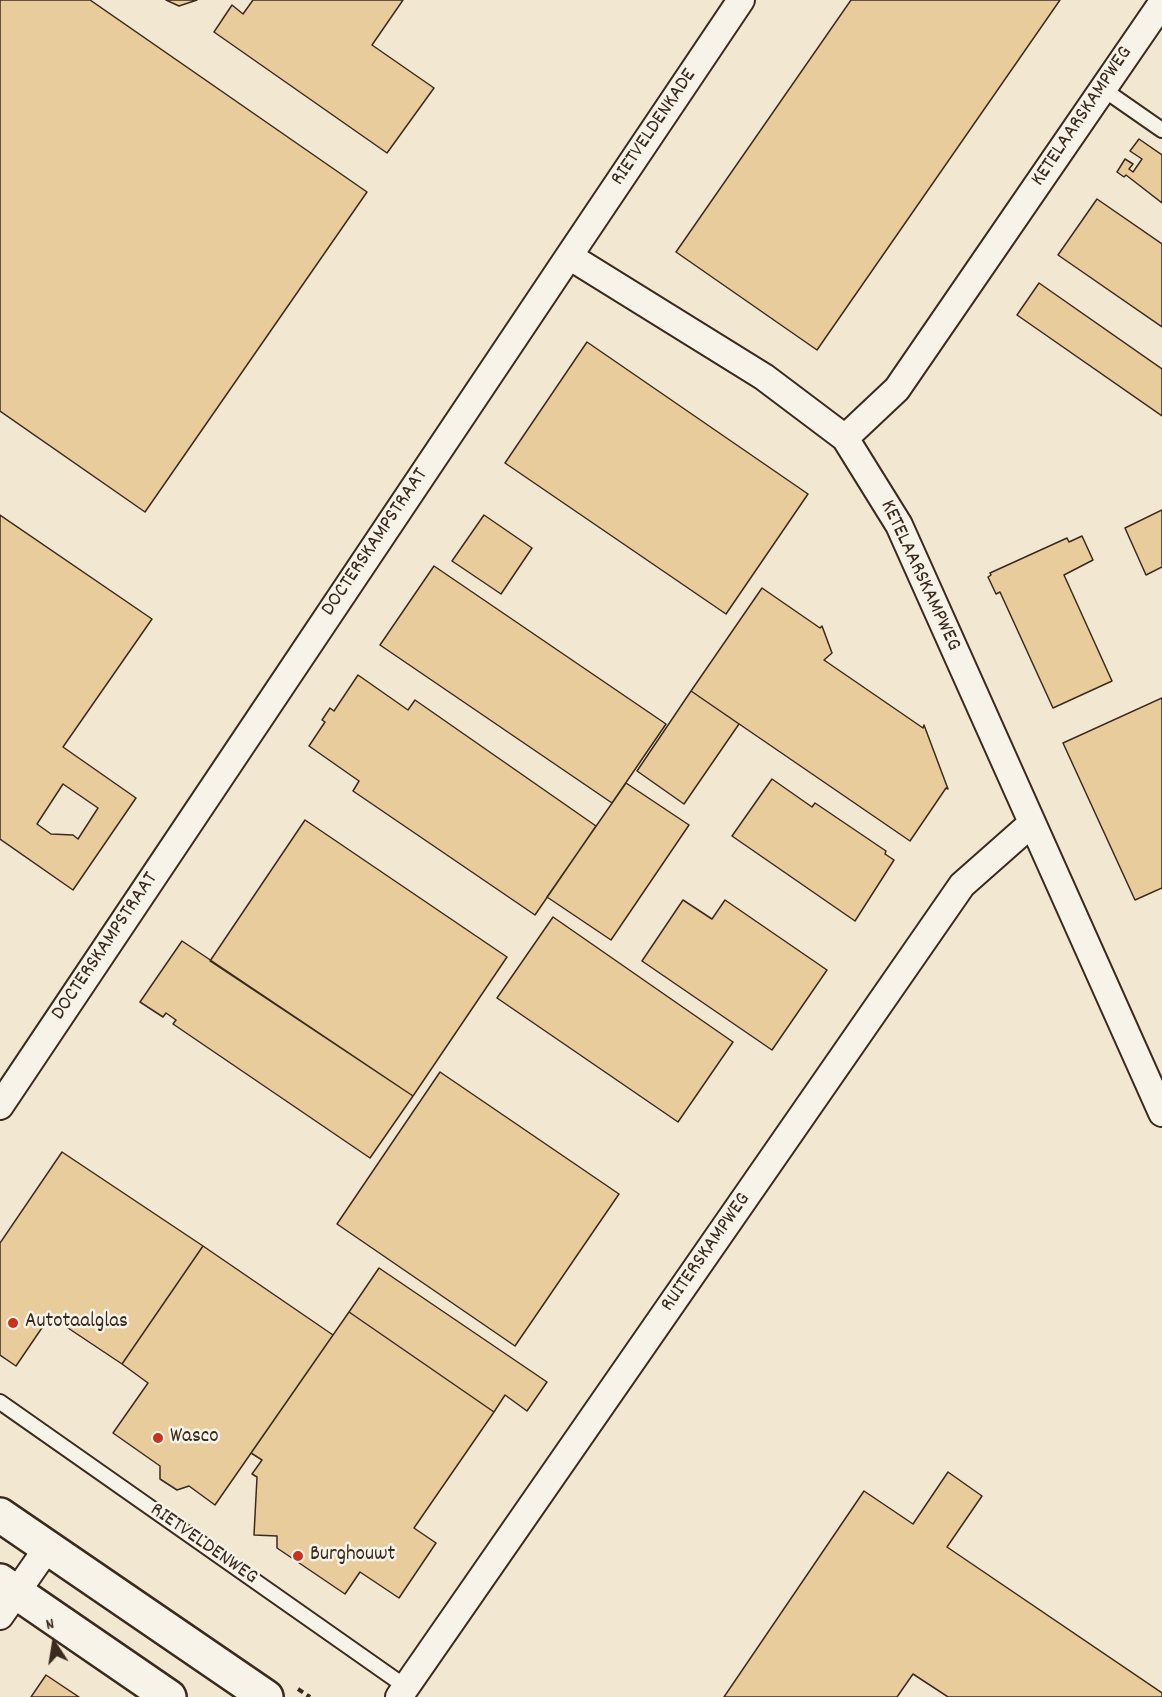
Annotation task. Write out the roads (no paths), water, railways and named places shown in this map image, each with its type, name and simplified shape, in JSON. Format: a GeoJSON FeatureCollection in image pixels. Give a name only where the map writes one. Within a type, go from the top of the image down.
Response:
{"type":"FeatureCollection","features":[{"type":"Feature","properties":{"kind":"main road"},"geometry":{"type":"LineString","coordinates":[[0,1515],[266,1697]]}},
{"type":"Feature","properties":{"kind":"main road"},"geometry":{"type":"LineString","coordinates":[[5,1597],[169,1697]]}},
{"type":"Feature","properties":{"kind":"street","name":"RIETVELDENKADE"},"geometry":{"type":"LineString","coordinates":[[568,256],[741,0]]}},
{"type":"Feature","properties":{"kind":"street","name":"KETELAARSKAMPWEG"},"geometry":{"type":"LineString","coordinates":[[1162,3],[897,389],[845,438],[899,525],[1162,1113]]}},
{"type":"Feature","properties":{"kind":"street"},"geometry":{"type":"LineString","coordinates":[[568,256],[764,377],[845,438]]}},
{"type":"Feature","properties":{"kind":"street","name":"DOCTERSKAMPSTRAAT"},"geometry":{"type":"LineString","coordinates":[[0,1106],[568,256]]}},
{"type":"Feature","properties":{"kind":"street","name":"RUITERSKAMPWEG"},"geometry":{"type":"LineString","coordinates":[[402,1692],[962,885],[1031,824]]}},
{"type":"Feature","properties":{"kind":"street"},"geometry":{"type":"LineString","coordinates":[[5,1597],[48,1547]]}},
{"type":"Feature","properties":{"kind":"lane"},"geometry":{"type":"LineString","coordinates":[[1103,88],[1162,130]]}},
{"type":"Feature","properties":{"kind":"lane","name":"RIETVELDENWEG"},"geometry":{"type":"LineString","coordinates":[[0,1402],[402,1692]]}},
{"type":"Feature","properties":{"kind":"place","name":"Autotaalglas"},"geometry":{"type":"Point","coordinates":[13,1323]}},
{"type":"Feature","properties":{"kind":"place","name":"Wasco"},"geometry":{"type":"Point","coordinates":[158,1438]}},
{"type":"Feature","properties":{"kind":"place","name":"Burghouwt"},"geometry":{"type":"Point","coordinates":[298,1556]}}]}
